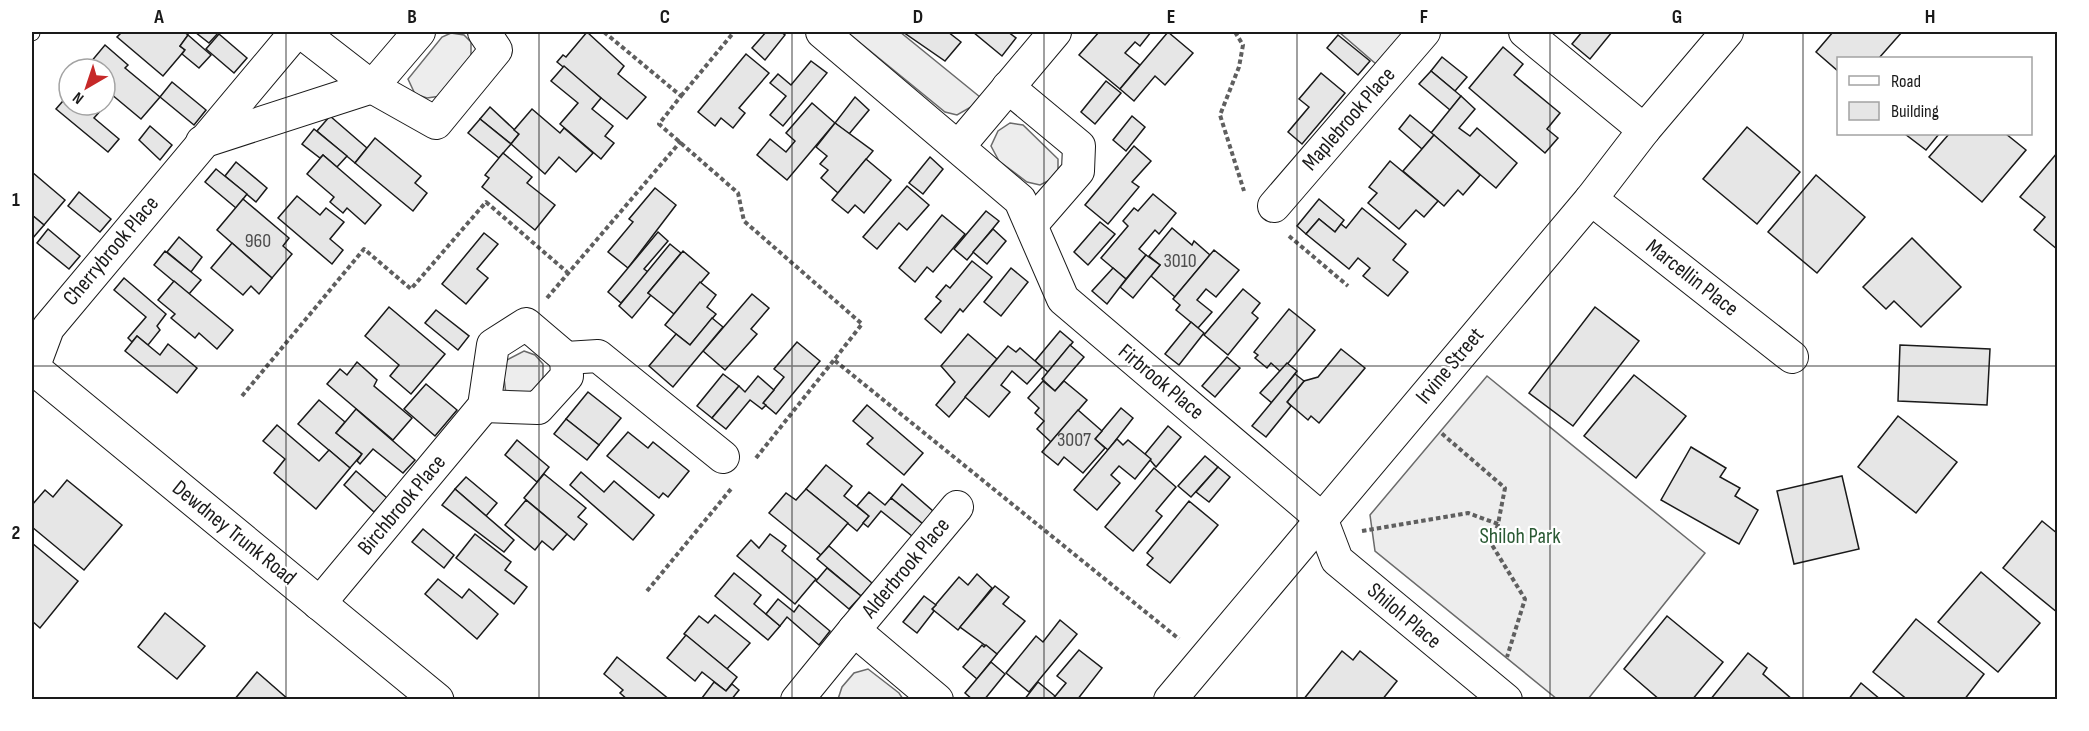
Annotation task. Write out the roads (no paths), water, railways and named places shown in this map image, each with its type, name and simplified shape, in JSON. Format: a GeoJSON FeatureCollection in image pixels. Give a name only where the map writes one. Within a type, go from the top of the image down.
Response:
{"type":"FeatureCollection","features":[{"type":"Feature","properties":{"kind":"main road","name":"Dewdney Trunk Road"},"geometry":{"type":"LineString","coordinates":[[32,369],[320,604],[429,697]]}},
{"type":"Feature","properties":{"kind":"street","name":"Cherrybrook Place"},"geometry":{"type":"LineString","coordinates":[[32,369],[48,328],[296,32]]}},
{"type":"Feature","properties":{"kind":"street"},"geometry":{"type":"LineString","coordinates":[[301,32],[372,87],[436,123],[496,50],[484,32]]}},
{"type":"Feature","properties":{"kind":"street"},"geometry":{"type":"LineString","coordinates":[[202,142],[372,87],[419,32]]}},
{"type":"Feature","properties":{"kind":"street","name":"Firbrook Place"},"geometry":{"type":"LineString","coordinates":[[822,32],[1020,200],[1063,299],[1321,518]]}},
{"type":"Feature","properties":{"kind":"street"},"geometry":{"type":"LineString","coordinates":[[959,146],[1055,32]]}},
{"type":"Feature","properties":{"kind":"street","name":"Maplebrook Place"},"geometry":{"type":"LineString","coordinates":[[1274,206],[1424,32]]}},
{"type":"Feature","properties":{"kind":"street"},"geometry":{"type":"LineString","coordinates":[[1525,32],[1644,130]]}},
{"type":"Feature","properties":{"kind":"street","name":"Irvine Street"},"geometry":{"type":"LineString","coordinates":[[1170,699],[1591,199],[1644,130],[1727,32]]}},
{"type":"Feature","properties":{"kind":"street"},"geometry":{"type":"LineString","coordinates":[[1008,87],[1078,146],[1078,171],[1032,224]]}},
{"type":"Feature","properties":{"kind":"street","name":"Marcellin Place"},"geometry":{"type":"LineString","coordinates":[[1591,199],[1792,357]]}},
{"type":"Feature","properties":{"kind":"street"},"geometry":{"type":"LineString","coordinates":[[566,358],[567,376],[538,408],[484,406],[493,345],[526,324],[566,358],[598,356],[723,457]]}},
{"type":"Feature","properties":{"kind":"street","name":"Birchbrook Place"},"geometry":{"type":"LineString","coordinates":[[320,604],[484,406]]}},
{"type":"Feature","properties":{"kind":"street","name":"Alderbrook Place"},"geometry":{"type":"LineString","coordinates":[[797,699],[957,507]]}},
{"type":"Feature","properties":{"kind":"street","name":"Shiloh Place"},"geometry":{"type":"LineString","coordinates":[[1321,518],[1337,560],[1506,699]]}},
{"type":"Feature","properties":{"kind":"street","name":"Alderbrook Place"},"geometry":{"type":"LineString","coordinates":[[855,630],[937,699]]}},
{"type":"Feature","properties":{"kind":"park label","name":"Shiloh Park"},"geometry":{"type":"Point","coordinates":[1520,536]}}]}
